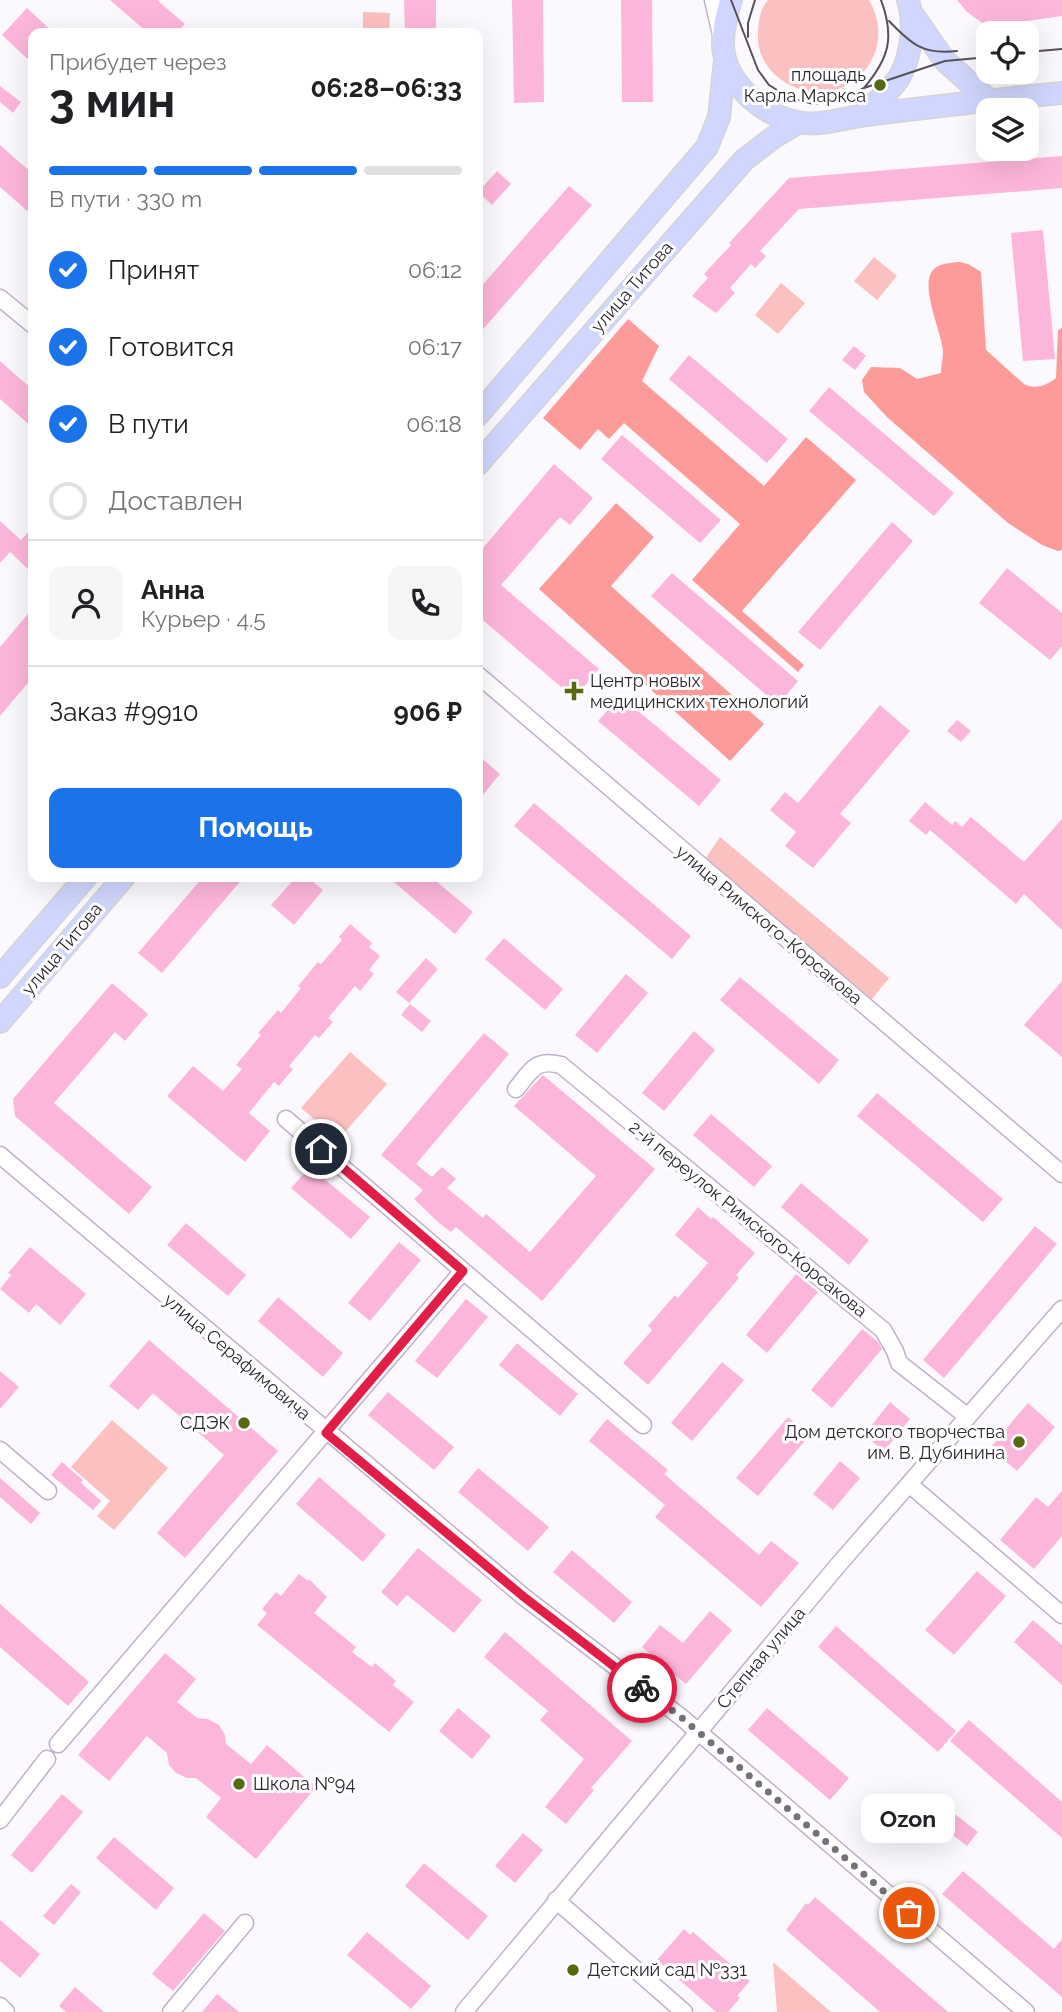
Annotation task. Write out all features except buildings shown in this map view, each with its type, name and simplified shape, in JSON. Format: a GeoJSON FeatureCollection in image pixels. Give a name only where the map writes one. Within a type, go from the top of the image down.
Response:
{"type":"FeatureCollection","features":[{"type":"Feature","properties":{"kind":"main road","name":"улица Титова"},"geometry":{"type":"LineString","coordinates":[[483,409],[707,147],[719,117],[731,0]]}},
{"type":"Feature","properties":{"kind":"main road"},"geometry":{"type":"LineString","coordinates":[[911,8],[945,61],[987,98]]}},
{"type":"Feature","properties":{"kind":"main road"},"geometry":{"type":"LineString","coordinates":[[861,116],[900,75],[910,44],[911,8]]}},
{"type":"Feature","properties":{"kind":"main road"},"geometry":{"type":"LineString","coordinates":[[724,51],[733,76],[759,104],[798,123],[976,102]]}},
{"type":"Feature","properties":{"kind":"main road"},"geometry":{"type":"LineString","coordinates":[[1010,98],[1062,93]]}},
{"type":"Feature","properties":{"kind":"main road","name":"улица Титова"},"geometry":{"type":"LineString","coordinates":[[483,458],[744,160],[798,123]]}},
{"type":"Feature","properties":{"kind":"main road","name":"улица Титова"},"geometry":{"type":"LineString","coordinates":[[0,977],[82,882]]}},
{"type":"Feature","properties":{"kind":"main road","name":"улица Титова"},"geometry":{"type":"LineString","coordinates":[[0,1022],[120,882]]}},
{"type":"Feature","properties":{"kind":"street"},"geometry":{"type":"LineString","coordinates":[[713,0],[724,51]]}},
{"type":"Feature","properties":{"kind":"street"},"geometry":{"type":"LineString","coordinates":[[0,298],[28,321]]}},
{"type":"Feature","properties":{"kind":"street","name":"улица Римского-Корсакова"},"geometry":{"type":"LineString","coordinates":[[483,680],[1062,1174]]}},
{"type":"Feature","properties":{"kind":"street","name":"2-й переулок Римского-Корсакова"},"geometry":{"type":"LineString","coordinates":[[516,1089],[534,1067],[541,1063],[561,1065],[883,1330],[899,1363],[968,1417]]}},
{"type":"Feature","properties":{"kind":"street"},"geometry":{"type":"LineString","coordinates":[[286,1119],[643,1425]]}},
{"type":"Feature","properties":{"kind":"street","name":"улица Серафимовича"},"geometry":{"type":"LineString","coordinates":[[0,1155],[326,1433],[524,1597],[699,1733],[1026,2012]]}},
{"type":"Feature","properties":{"kind":"street"},"geometry":{"type":"LineString","coordinates":[[58,1744],[463,1271]]}},
{"type":"Feature","properties":{"kind":"street","name":"Степная улица"},"geometry":{"type":"LineString","coordinates":[[464,2012],[556,1899],[1062,1308]]}},
{"type":"Feature","properties":{"kind":"street"},"geometry":{"type":"LineString","coordinates":[[0,1450],[48,1491]]}},
{"type":"Feature","properties":{"kind":"street"},"geometry":{"type":"LineString","coordinates":[[909,1484],[1062,1615]]}},
{"type":"Feature","properties":{"kind":"street"},"geometry":{"type":"LineString","coordinates":[[0,1820],[47,1759]]}},
{"type":"Feature","properties":{"kind":"street"},"geometry":{"type":"LineString","coordinates":[[556,1899],[684,2012]]}},
{"type":"Feature","properties":{"kind":"street"},"geometry":{"type":"LineString","coordinates":[[171,2012],[245,1923]]}},
{"type":"Feature","properties":{"kind":"street"},"geometry":{"type":"LineString","coordinates":[[0,2007],[6,2012]]}},
{"type":"Feature","properties":{"kind":"shaded area"},"geometry":{"type":"Polygon","coordinates":[[[768,0],[869,0],[877,22],[878,42],[871,61],[859,76],[843,87],[824,92],[804,91],[783,81],[774,74],[760,53],[759,19],[768,0]]]}},
{"type":"Feature","properties":{"kind":"shaded area"},"geometry":{"type":"Polygon","coordinates":[[[363,12],[390,13],[389,28],[363,28],[363,12]]]}},
{"type":"Feature","properties":{"kind":"shaded area"},"geometry":{"type":"Polygon","coordinates":[[[874,257],[897,276],[877,300],[854,281],[874,257]]]}},
{"type":"Feature","properties":{"kind":"shaded area"},"geometry":{"type":"Polygon","coordinates":[[[959,262],[981,272],[986,350],[1024,384],[1041,386],[1056,378],[1058,330],[1062,328],[1062,550],[1042,545],[1008,523],[887,417],[864,392],[862,380],[871,367],[900,368],[917,379],[941,373],[942,343],[930,297],[929,277],[938,266],[959,262]]]}},
{"type":"Feature","properties":{"kind":"shaded area"},"geometry":{"type":"Polygon","coordinates":[[[781,283],[805,303],[778,334],[755,315],[781,283]]]}},
{"type":"Feature","properties":{"kind":"shaded area"},"geometry":{"type":"Polygon","coordinates":[[[628,319],[659,346],[642,381],[764,486],[806,437],[856,480],[742,611],[804,665],[798,672],[692,580],[740,524],[624,423],[609,439],[598,429],[580,450],[543,418],[628,319]]]}},
{"type":"Feature","properties":{"kind":"shaded area"},"geometry":{"type":"Polygon","coordinates":[[[616,503],[654,537],[611,586],[764,724],[730,761],[539,589],[616,503]]]}},
{"type":"Feature","properties":{"kind":"shaded area"},"geometry":{"type":"Polygon","coordinates":[[[720,837],[889,978],[872,999],[705,859],[720,837]]]}},
{"type":"Feature","properties":{"kind":"shaded area"},"geometry":{"type":"Polygon","coordinates":[[[350,1052],[387,1084],[338,1140],[301,1108],[350,1052]]]}},
{"type":"Feature","properties":{"kind":"shaded area"},"geometry":{"type":"Polygon","coordinates":[[[112,1420],[168,1468],[114,1530],[97,1516],[110,1501],[71,1467],[112,1420]]]}},
{"type":"Feature","properties":{"kind":"shaded area"},"geometry":{"type":"Polygon","coordinates":[[[773,1962],[831,2012],[777,2012],[773,1962]]]}},
{"type":"Feature","properties":{"kind":"tram line"},"geometry":{"type":"LineString","coordinates":[[731,0],[758,70],[769,85],[790,98],[814,104],[839,101],[864,88],[945,61],[976,58]]}},
{"type":"Feature","properties":{"kind":"tram line"},"geometry":{"type":"LineString","coordinates":[[748,37],[748,23],[755,0]]}},
{"type":"Feature","properties":{"kind":"tram line"},"geometry":{"type":"LineString","coordinates":[[864,88],[879,67],[887,47],[888,26],[881,0]]}},
{"type":"Feature","properties":{"kind":"tram line"},"geometry":{"type":"LineString","coordinates":[[889,21],[918,46],[935,51],[957,51]]}},
{"type":"Feature","properties":{"kind":"tram line"},"geometry":{"type":"LineString","coordinates":[[1039,51],[1062,49]]}},
{"type":"Feature","properties":{"kind":"way so far"},"geometry":{"type":"LineString","coordinates":[[642,1688],[681,1717],[909,1913]]}},
{"type":"Feature","properties":{"kind":"place","name":"площадь Карла Маркса"},"geometry":{"type":"Point","coordinates":[880,85]}},
{"type":"Feature","properties":{"kind":"place","name":"Центр новых медицинских технологий"},"geometry":{"type":"Point","coordinates":[574,691]}},
{"type":"Feature","properties":{"kind":"place","name":"СДЭК"},"geometry":{"type":"Point","coordinates":[244,1423]}},
{"type":"Feature","properties":{"kind":"place","name":"Дом детского творчества им. В. Дубинина"},"geometry":{"type":"Point","coordinates":[1019,1442]}},
{"type":"Feature","properties":{"kind":"place","name":"Школа №94"},"geometry":{"type":"Point","coordinates":[239,1784]}},
{"type":"Feature","properties":{"kind":"place","name":"Ozon"},"geometry":{"type":"Point","coordinates":[909,1913]}},
{"type":"Feature","properties":{"kind":"place","name":"Детский сад №331"},"geometry":{"type":"Point","coordinates":[573,1970]}},
{"type":"Feature","properties":{"kind":"route"},"geometry":{"type":"LineString","coordinates":[[321,1149],[463,1271],[326,1433],[524,1597],[642,1688]]}}]}
